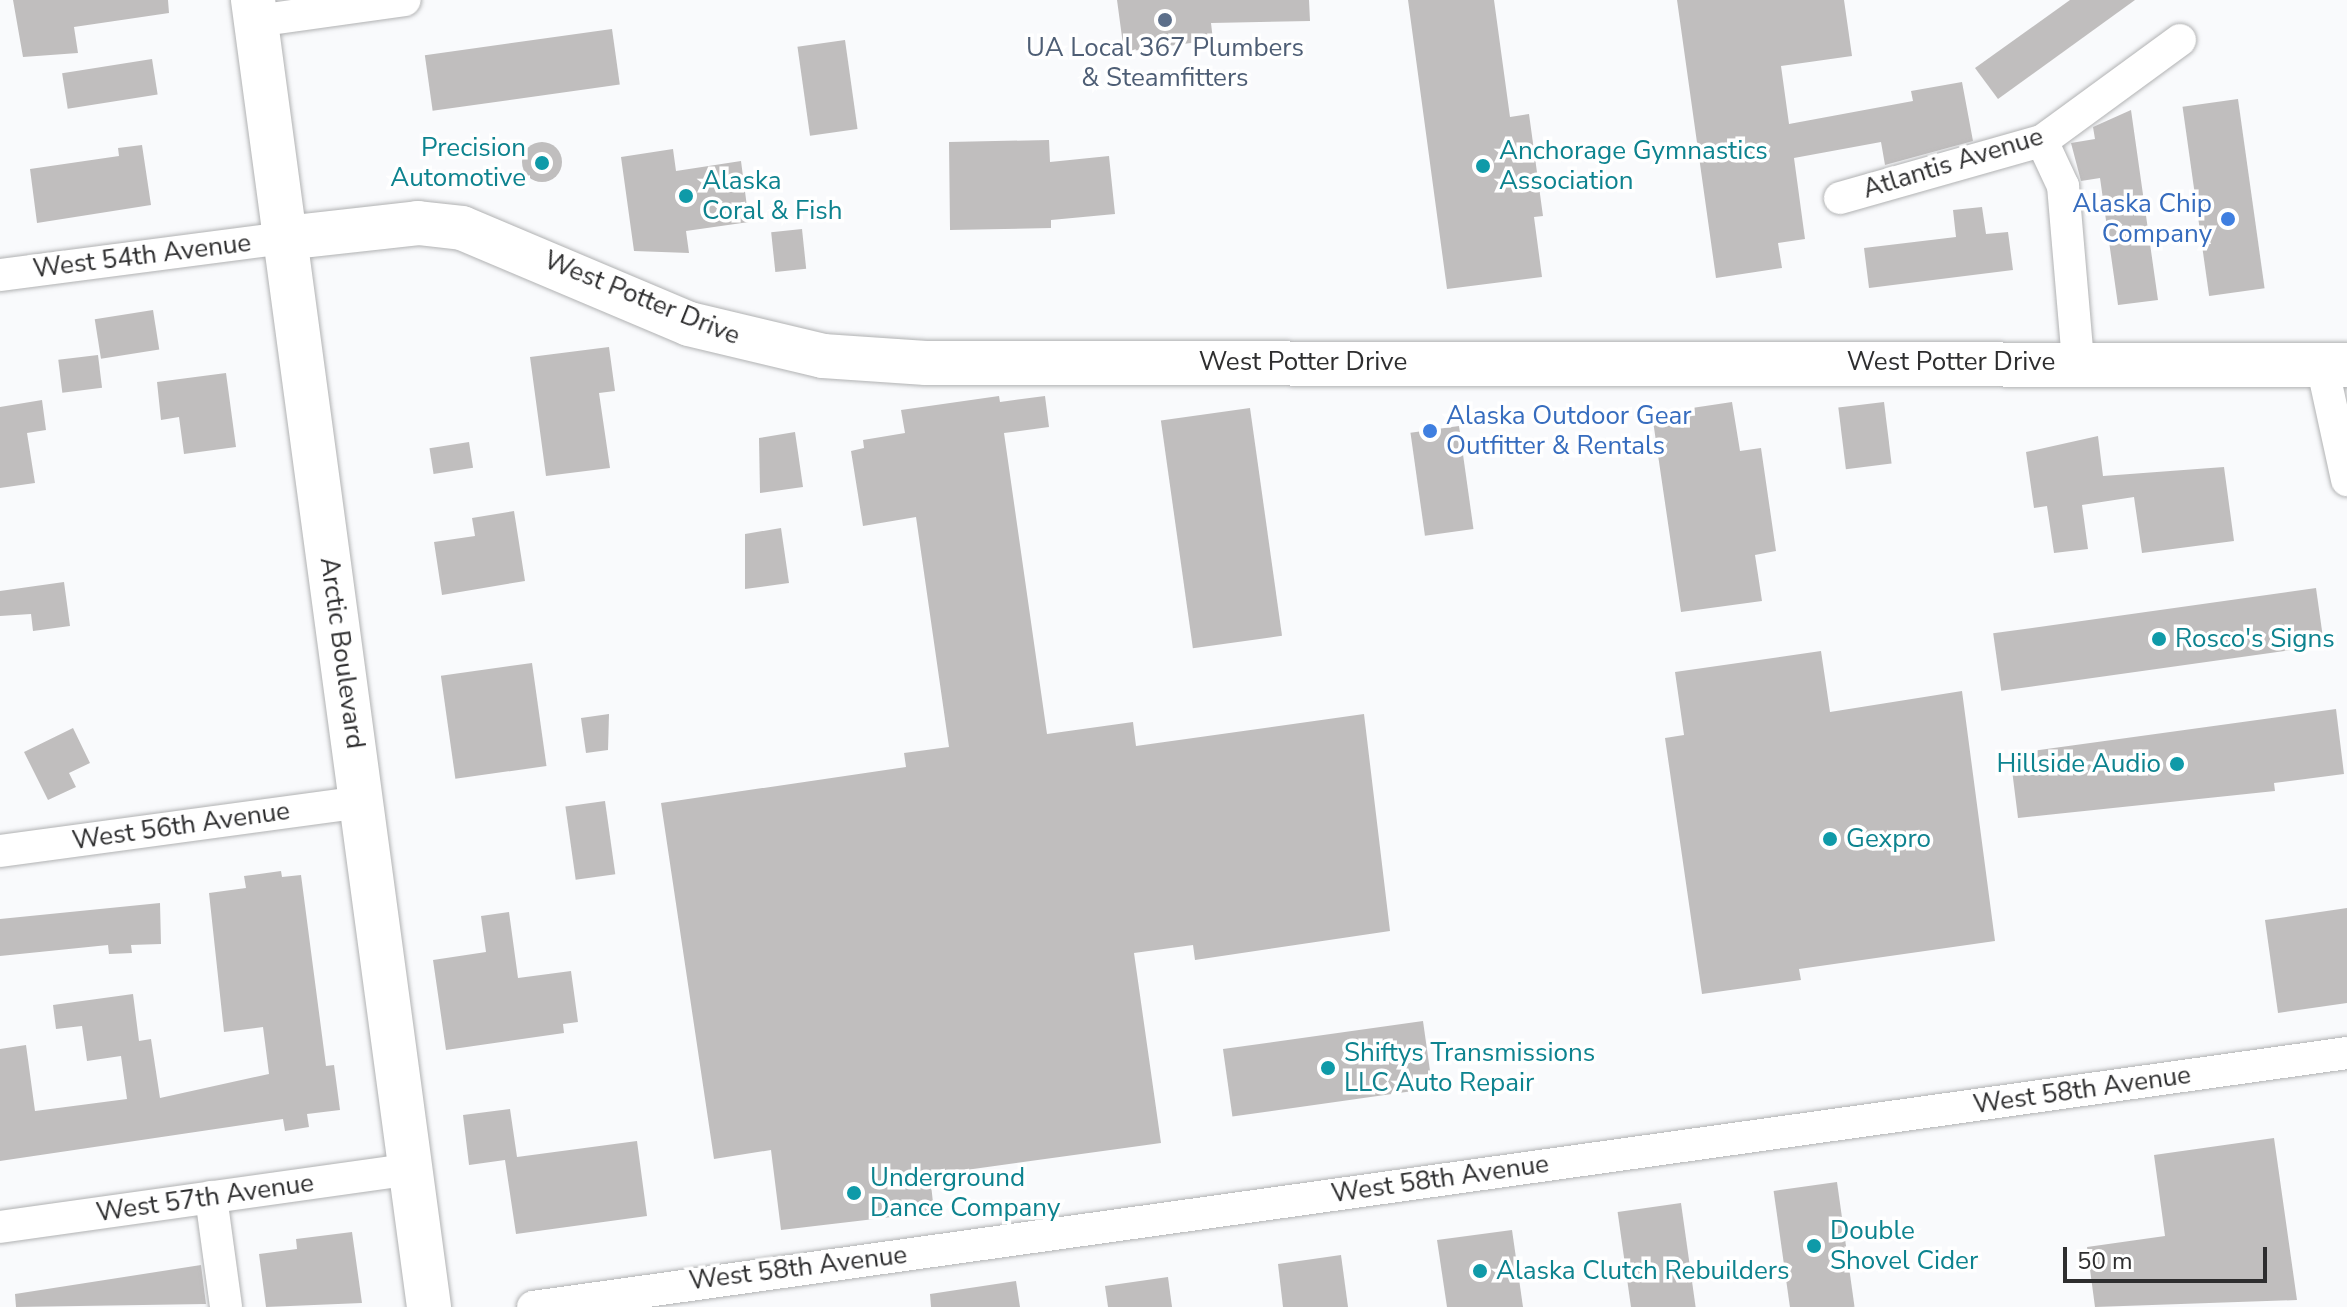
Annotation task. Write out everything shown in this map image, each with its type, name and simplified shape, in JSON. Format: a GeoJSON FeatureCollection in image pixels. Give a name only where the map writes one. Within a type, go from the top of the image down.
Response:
{"type":"FeatureCollection","features":[{"type":"Feature","properties":{"kind":"main road","name":"Arctic Boulevard"},"geometry":{"type":"LineString","coordinates":[[255,11],[429,1307]]}},
{"type":"Feature","properties":{"kind":"main road","name":"West Potter Drive"},"geometry":{"type":"LineString","coordinates":[[285,238],[418,223],[462,228],[689,324],[823,356],[926,363],[2078,362],[2335,365]]}},
{"type":"Feature","properties":{"kind":"street"},"geometry":{"type":"LineString","coordinates":[[255,11],[405,0]]}},
{"type":"Feature","properties":{"kind":"street","name":"Atlantis Avenue"},"geometry":{"type":"LineString","coordinates":[[1840,198],[2042,141],[2180,40]]}},
{"type":"Feature","properties":{"kind":"street"},"geometry":{"type":"LineString","coordinates":[[2042,141],[2063,186],[2078,362]]}},
{"type":"Feature","properties":{"kind":"street","name":"West 54th Avenue"},"geometry":{"type":"LineString","coordinates":[[0,275],[285,238]]}},
{"type":"Feature","properties":{"kind":"street"},"geometry":{"type":"LineString","coordinates":[[2335,365],[2347,480]]}},
{"type":"Feature","properties":{"kind":"street","name":"West 56th Avenue"},"geometry":{"type":"LineString","coordinates":[[0,851],[362,802]]}},
{"type":"Feature","properties":{"kind":"street","name":"West 58th Avenue"},"geometry":{"type":"LineString","coordinates":[[533,1307],[2347,1053]]}},
{"type":"Feature","properties":{"kind":"street","name":"West 57th Avenue"},"geometry":{"type":"LineString","coordinates":[[0,1227],[411,1169]]}},
{"type":"Feature","properties":{"kind":"street"},"geometry":{"type":"LineString","coordinates":[[211,1197],[226,1307]]}},
{"type":"Feature","properties":{"kind":"building"},"geometry":{"type":"Polygon","coordinates":[[[13,0],[168,0],[169,13],[74,27],[78,53],[23,57],[13,0]]]}},
{"type":"Feature","properties":{"kind":"building","name":"UA Local 367 Plumbers & Steamfitters"},"geometry":{"type":"Polygon","coordinates":[[[1117,0],[1309,0],[1310,21],[1211,23],[1213,40],[1124,52],[1117,0]]]}},
{"type":"Feature","properties":{"kind":"building","name":"Anchorage Gymnastics Association"},"geometry":{"type":"Polygon","coordinates":[[[1408,0],[1494,0],[1510,117],[1529,114],[1543,216],[1534,217],[1542,277],[1447,289],[1408,0]]]}},
{"type":"Feature","properties":{"kind":"building"},"geometry":{"type":"Polygon","coordinates":[[[1677,0],[1844,0],[1852,56],[1781,66],[1789,124],[1913,101],[1911,91],[1962,82],[1973,141],[1885,165],[1881,142],[1794,158],[1805,239],[1778,243],[1782,268],[1716,278],[1677,0]]]}},
{"type":"Feature","properties":{"kind":"building"},"geometry":{"type":"Polygon","coordinates":[[[2070,0],[2135,0],[1998,99],[1975,68],[2070,0]]]}},
{"type":"Feature","properties":{"kind":"building"},"geometry":{"type":"Polygon","coordinates":[[[612,29],[620,84],[433,111],[425,55],[612,29]]]}},
{"type":"Feature","properties":{"kind":"building"},"geometry":{"type":"Polygon","coordinates":[[[845,40],[858,129],[810,136],[797,47],[845,40]]]}},
{"type":"Feature","properties":{"kind":"building"},"geometry":{"type":"Polygon","coordinates":[[[152,59],[158,95],[68,109],[62,73],[152,59]]]}},
{"type":"Feature","properties":{"kind":"building","name":"Alaska Chip Company"},"geometry":{"type":"Polygon","coordinates":[[[2238,99],[2265,288],[2209,296],[2183,107],[2238,99]]]}},
{"type":"Feature","properties":{"kind":"building"},"geometry":{"type":"Polygon","coordinates":[[[2131,110],[2158,300],[2118,305],[2100,178],[2081,181],[2071,143],[2095,139],[2093,127],[2131,110]]]}},
{"type":"Feature","properties":{"kind":"building"},"geometry":{"type":"Polygon","coordinates":[[[1049,140],[1050,162],[1109,156],[1115,214],[1051,220],[1051,228],[950,230],[949,142],[1049,140]]]}},
{"type":"Feature","properties":{"kind":"building","name":"Precision Automotive"},"geometry":{"type":"Polygon","coordinates":[[[542,142],[556,148],[562,162],[556,176],[542,182],[528,176],[522,162],[528,148],[542,142]]]}},
{"type":"Feature","properties":{"kind":"building"},"geometry":{"type":"Polygon","coordinates":[[[142,145],[151,205],[37,223],[30,169],[119,156],[118,148],[142,145]]]}},
{"type":"Feature","properties":{"kind":"building","name":"Alaska Coral & Fish"},"geometry":{"type":"Polygon","coordinates":[[[673,149],[676,171],[741,161],[749,222],[686,231],[689,253],[634,251],[621,157],[673,149]]]}},
{"type":"Feature","properties":{"kind":"building"},"geometry":{"type":"Polygon","coordinates":[[[1982,207],[1986,234],[2008,232],[2013,270],[1869,288],[1864,248],[1956,237],[1953,210],[1982,207]]]}},
{"type":"Feature","properties":{"kind":"building"},"geometry":{"type":"Polygon","coordinates":[[[802,229],[806,269],[775,272],[771,232],[802,229]]]}},
{"type":"Feature","properties":{"kind":"building"},"geometry":{"type":"Polygon","coordinates":[[[153,310],[159,350],[101,359],[95,319],[153,310]]]}},
{"type":"Feature","properties":{"kind":"building"},"geometry":{"type":"Polygon","coordinates":[[[609,347],[615,391],[599,393],[610,468],[546,476],[530,357],[609,347]]]}},
{"type":"Feature","properties":{"kind":"building"},"geometry":{"type":"Polygon","coordinates":[[[98,355],[102,388],[62,393],[58,360],[98,355]]]}},
{"type":"Feature","properties":{"kind":"building"},"geometry":{"type":"Polygon","coordinates":[[[226,373],[236,447],[184,454],[179,417],[161,420],[157,382],[226,373]]]}},
{"type":"Feature","properties":{"kind":"building"},"geometry":{"type":"Polygon","coordinates":[[[999,396],[1000,402],[1045,396],[1049,427],[1004,433],[1047,734],[1133,722],[1136,746],[1364,714],[1390,931],[1195,960],[1193,945],[1134,953],[1161,1143],[930,1175],[934,1212],[781,1230],[771,1150],[714,1159],[661,803],[906,767],[904,753],[949,747],[916,517],[863,526],[851,451],[864,448],[863,440],[905,433],[901,410],[999,396]]]}},
{"type":"Feature","properties":{"kind":"building"},"geometry":{"type":"Polygon","coordinates":[[[42,400],[46,430],[27,433],[35,483],[0,488],[0,407],[42,400]]]}},
{"type":"Feature","properties":{"kind":"building"},"geometry":{"type":"Polygon","coordinates":[[[1732,402],[1740,451],[1761,448],[1776,551],[1755,555],[1762,601],[1681,612],[1652,414],[1732,402]]]}},
{"type":"Feature","properties":{"kind":"building"},"geometry":{"type":"Polygon","coordinates":[[[1884,402],[1892,464],[1846,469],[1838,408],[1884,402]]]}},
{"type":"Feature","properties":{"kind":"building"},"geometry":{"type":"Polygon","coordinates":[[[1250,408],[1282,636],[1193,648],[1161,421],[1250,408]]]}},
{"type":"Feature","properties":{"kind":"building"},"geometry":{"type":"Polygon","coordinates":[[[1459,426],[1473,529],[1425,536],[1410,433],[1459,426]]]}},
{"type":"Feature","properties":{"kind":"building"},"geometry":{"type":"Polygon","coordinates":[[[795,432],[803,487],[760,493],[759,438],[795,432]]]}},
{"type":"Feature","properties":{"kind":"building"},"geometry":{"type":"Polygon","coordinates":[[[2098,436],[2103,476],[2224,467],[2234,541],[2142,553],[2134,497],[2082,505],[2088,549],[2054,553],[2047,506],[2034,508],[2026,452],[2098,436]]]}},
{"type":"Feature","properties":{"kind":"building"},"geometry":{"type":"Polygon","coordinates":[[[469,442],[473,468],[434,474],[429,448],[469,442]]]}},
{"type":"Feature","properties":{"kind":"building"},"geometry":{"type":"Polygon","coordinates":[[[514,511],[525,581],[442,595],[434,542],[475,536],[472,518],[514,511]]]}},
{"type":"Feature","properties":{"kind":"building"},"geometry":{"type":"Polygon","coordinates":[[[781,528],[789,583],[745,589],[745,534],[781,528]]]}},
{"type":"Feature","properties":{"kind":"building"},"geometry":{"type":"Polygon","coordinates":[[[64,582],[70,626],[33,631],[31,614],[0,616],[0,591],[64,582]]]}},
{"type":"Feature","properties":{"kind":"building","name":"Rosco's Signs"},"geometry":{"type":"Polygon","coordinates":[[[2316,588],[2324,645],[2001,691],[1993,633],[2316,588]]]}},
{"type":"Feature","properties":{"kind":"building","name":"Gexpro"},"geometry":{"type":"Polygon","coordinates":[[[1821,651],[1830,712],[1962,691],[1995,941],[1799,969],[1801,980],[1702,994],[1665,738],[1684,735],[1675,672],[1821,651]]]}},
{"type":"Feature","properties":{"kind":"building"},"geometry":{"type":"Polygon","coordinates":[[[532,663],[546,766],[455,779],[441,676],[532,663]]]}},
{"type":"Feature","properties":{"kind":"building","name":"Hillside Audio"},"geometry":{"type":"Polygon","coordinates":[[[2336,709],[2344,774],[2274,783],[2275,791],[2018,818],[2010,754],[2336,709]]]}},
{"type":"Feature","properties":{"kind":"building"},"geometry":{"type":"Polygon","coordinates":[[[609,714],[608,750],[586,753],[581,718],[609,714]]]}},
{"type":"Feature","properties":{"kind":"building"},"geometry":{"type":"Polygon","coordinates":[[[73,728],[90,763],[69,773],[76,787],[48,800],[24,752],[73,728]]]}},
{"type":"Feature","properties":{"kind":"building"},"geometry":{"type":"Polygon","coordinates":[[[605,801],[615,874],[576,880],[565,807],[605,801]]]}},
{"type":"Feature","properties":{"kind":"building"},"geometry":{"type":"Polygon","coordinates":[[[281,871],[282,877],[301,875],[326,1066],[334,1065],[340,1110],[307,1114],[309,1127],[285,1131],[283,1119],[0,1161],[0,1049],[26,1045],[35,1111],[127,1099],[121,1056],[87,1061],[82,1026],[56,1029],[53,1005],[133,994],[139,1041],[151,1039],[160,1098],[269,1074],[263,1027],[224,1032],[209,893],[246,888],[244,876],[281,871]]]}},
{"type":"Feature","properties":{"kind":"building"},"geometry":{"type":"Polygon","coordinates":[[[160,903],[161,944],[131,945],[132,953],[109,954],[108,945],[0,956],[0,919],[160,903]]]}},
{"type":"Feature","properties":{"kind":"building"},"geometry":{"type":"Polygon","coordinates":[[[2347,908],[2347,1003],[2278,1013],[2265,920],[2347,908]]]}},
{"type":"Feature","properties":{"kind":"building"},"geometry":{"type":"Polygon","coordinates":[[[509,912],[518,978],[571,971],[578,1022],[563,1024],[564,1033],[446,1050],[433,960],[486,952],[481,916],[509,912]]]}},
{"type":"Feature","properties":{"kind":"building","name":"Shiftys Transmissions LLC Auto Repair"},"geometry":{"type":"Polygon","coordinates":[[[1423,1021],[1432,1088],[1232,1116],[1223,1049],[1423,1021]]]}},
{"type":"Feature","properties":{"kind":"building"},"geometry":{"type":"Polygon","coordinates":[[[510,1109],[517,1157],[637,1141],[647,1216],[516,1234],[505,1160],[469,1165],[463,1115],[510,1109]]]}},
{"type":"Feature","properties":{"kind":"building"},"geometry":{"type":"Polygon","coordinates":[[[2274,1138],[2297,1300],[2095,1307],[2087,1247],[2165,1236],[2154,1155],[2274,1138]]]}},
{"type":"Feature","properties":{"kind":"building","name":"Double Shovel Cider"},"geometry":{"type":"Polygon","coordinates":[[[1837,1182],[1855,1307],[1790,1307],[1774,1191],[1837,1182]]]}},
{"type":"Feature","properties":{"kind":"building"},"geometry":{"type":"Polygon","coordinates":[[[1681,1203],[1696,1307],[1631,1307],[1618,1212],[1681,1203]]]}},
{"type":"Feature","properties":{"kind":"building","name":"Alaska Clutch Rebuilders"},"geometry":{"type":"Polygon","coordinates":[[[1512,1230],[1523,1307],[1447,1307],[1437,1240],[1512,1230]]]}},
{"type":"Feature","properties":{"kind":"building"},"geometry":{"type":"Polygon","coordinates":[[[352,1232],[362,1303],[266,1307],[259,1254],[297,1249],[296,1239],[352,1232]]]}},
{"type":"Feature","properties":{"kind":"building"},"geometry":{"type":"Polygon","coordinates":[[[1341,1255],[1348,1307],[1283,1307],[1278,1264],[1341,1255]]]}},
{"type":"Feature","properties":{"kind":"building"},"geometry":{"type":"Polygon","coordinates":[[[201,1265],[206,1304],[16,1307],[15,1294],[201,1265]]]}},
{"type":"Feature","properties":{"kind":"building"},"geometry":{"type":"Polygon","coordinates":[[[1168,1277],[1172,1307],[1108,1307],[1105,1286],[1168,1277]]]}},
{"type":"Feature","properties":{"kind":"building"},"geometry":{"type":"Polygon","coordinates":[[[1016,1281],[1020,1307],[931,1307],[930,1294],[1016,1281]]]}},
{"type":"Feature","properties":{"kind":"place","name":"UA Local 367 Plumbers & Steamfitters"},"geometry":{"type":"Point","coordinates":[1165,20]}},
{"type":"Feature","properties":{"kind":"place","name":"Precision Automotive"},"geometry":{"type":"Point","coordinates":[542,163]}},
{"type":"Feature","properties":{"kind":"place","name":"Anchorage Gymnastics Association"},"geometry":{"type":"Point","coordinates":[1483,166]}},
{"type":"Feature","properties":{"kind":"place","name":"Alaska Coral & Fish"},"geometry":{"type":"Point","coordinates":[686,196]}},
{"type":"Feature","properties":{"kind":"place","name":"Alaska Chip Company"},"geometry":{"type":"Point","coordinates":[2228,219]}},
{"type":"Feature","properties":{"kind":"place","name":"Alaska Outdoor Gear Outfitter & Rentals"},"geometry":{"type":"Point","coordinates":[1430,431]}},
{"type":"Feature","properties":{"kind":"place","name":"Rosco's Signs"},"geometry":{"type":"Point","coordinates":[2159,639]}},
{"type":"Feature","properties":{"kind":"place","name":"Hillside Audio"},"geometry":{"type":"Point","coordinates":[2177,764]}},
{"type":"Feature","properties":{"kind":"place","name":"Gexpro"},"geometry":{"type":"Point","coordinates":[1830,839]}},
{"type":"Feature","properties":{"kind":"place","name":"Shiftys Transmissions LLC Auto Repair"},"geometry":{"type":"Point","coordinates":[1328,1068]}},
{"type":"Feature","properties":{"kind":"place","name":"Underground Dance Company"},"geometry":{"type":"Point","coordinates":[854,1193]}},
{"type":"Feature","properties":{"kind":"place","name":"Double Shovel Cider"},"geometry":{"type":"Point","coordinates":[1814,1246]}},
{"type":"Feature","properties":{"kind":"place","name":"Alaska Clutch Rebuilders"},"geometry":{"type":"Point","coordinates":[1480,1271]}}]}
